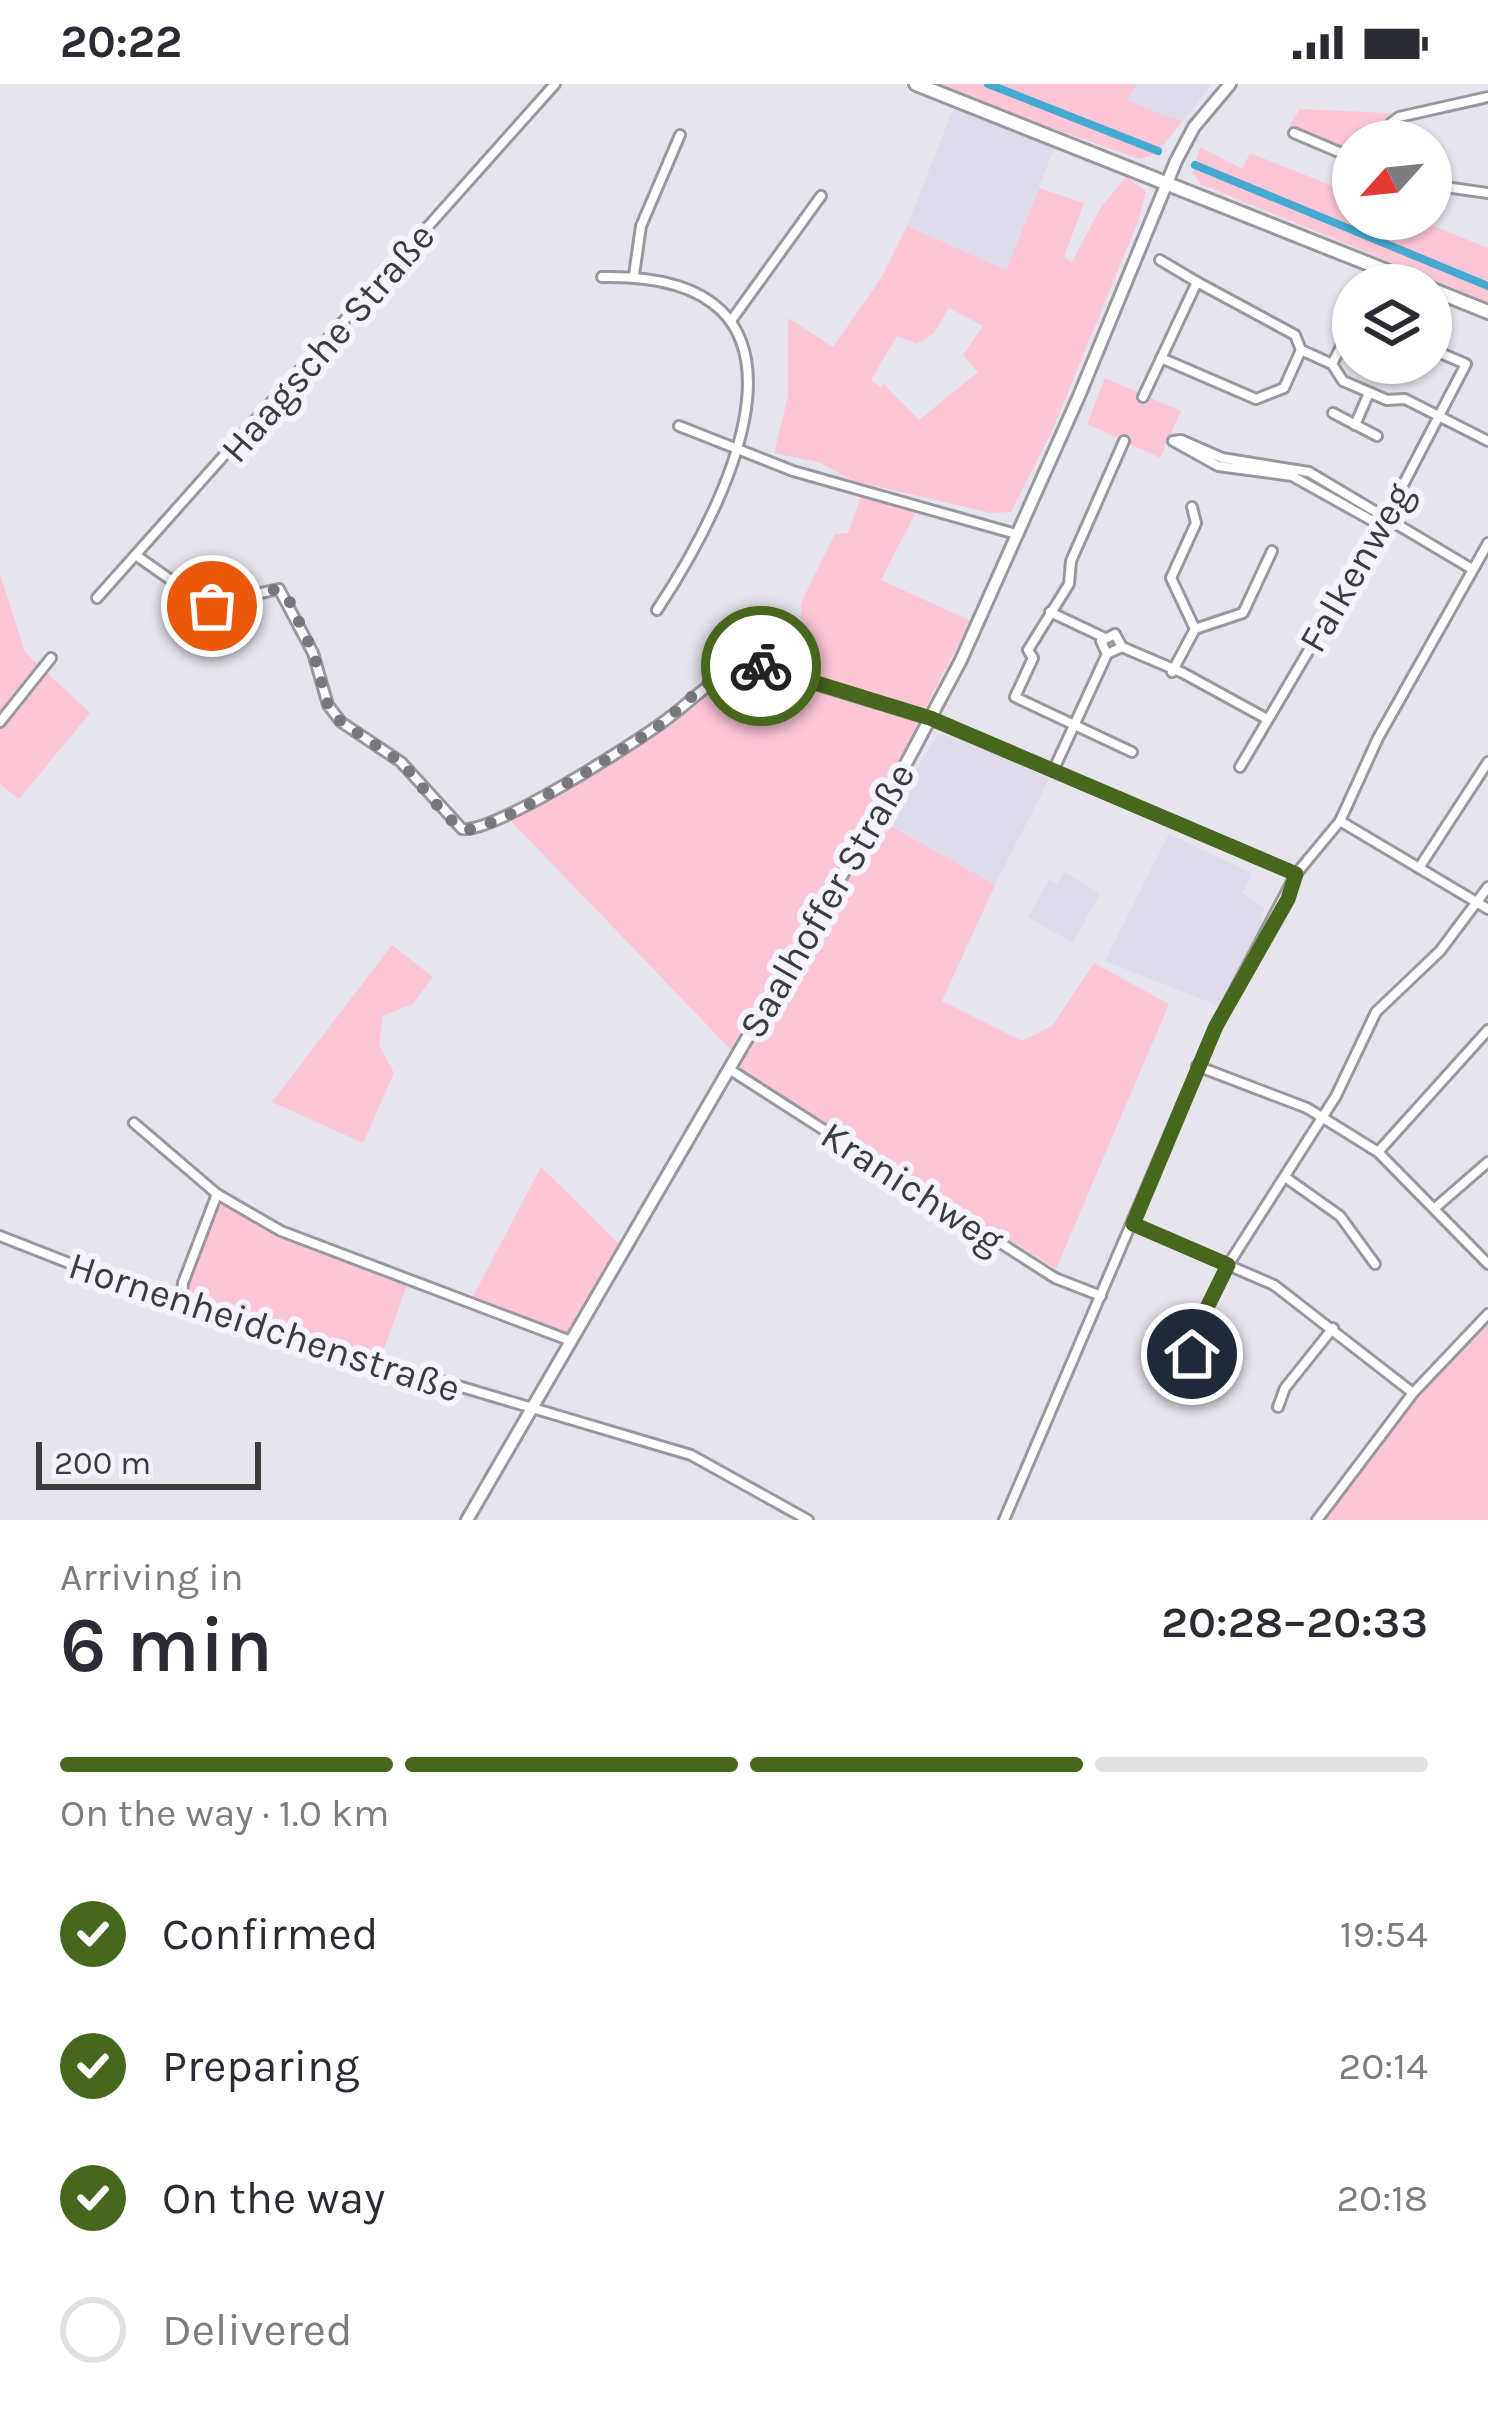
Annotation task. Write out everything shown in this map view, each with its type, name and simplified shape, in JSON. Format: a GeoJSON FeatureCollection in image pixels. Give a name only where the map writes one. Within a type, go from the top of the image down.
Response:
{"type":"FeatureCollection","features":[{"type":"Feature","properties":{"kind":"main road"},"geometry":{"type":"LineString","coordinates":[[916,84],[1371,264]]}},
{"type":"Feature","properties":{"kind":"main road","name":"Saalhoffer Straße"},"geometry":{"type":"LineString","coordinates":[[467,1520],[930,718],[1016,534],[1167,181],[1194,128],[1230,84]]}},
{"type":"Feature","properties":{"kind":"main road"},"geometry":{"type":"LineString","coordinates":[[1452,298],[1488,313]]}},
{"type":"Feature","properties":{"kind":"street","name":"Haagsche Straße"},"geometry":{"type":"LineString","coordinates":[[97,598],[555,84]]}},
{"type":"Feature","properties":{"kind":"street"},"geometry":{"type":"LineString","coordinates":[[1395,120],[1488,97]]}},
{"type":"Feature","properties":{"kind":"street"},"geometry":{"type":"LineString","coordinates":[[1294,133],[1332,149]]}},
{"type":"Feature","properties":{"kind":"street"},"geometry":{"type":"LineString","coordinates":[[634,275],[640,226],[680,135]]}},
{"type":"Feature","properties":{"kind":"street"},"geometry":{"type":"LineString","coordinates":[[1452,187],[1488,193]]}},
{"type":"Feature","properties":{"kind":"street"},"geometry":{"type":"LineString","coordinates":[[734,318],[821,196]]}},
{"type":"Feature","properties":{"kind":"street"},"geometry":{"type":"LineString","coordinates":[[1160,260],[1295,335],[1301,350],[1332,364]]}},
{"type":"Feature","properties":{"kind":"street"},"geometry":{"type":"LineString","coordinates":[[602,277],[634,275],[686,287],[734,318],[749,384],[735,449],[738,460],[711,521],[657,610]]}},
{"type":"Feature","properties":{"kind":"street"},"geometry":{"type":"LineString","coordinates":[[1143,398],[1196,282]]}},
{"type":"Feature","properties":{"kind":"street"},"geometry":{"type":"LineString","coordinates":[[1161,358],[1256,399],[1284,388],[1301,350]]}},
{"type":"Feature","properties":{"kind":"street","name":"Falkenweg"},"geometry":{"type":"LineString","coordinates":[[1240,767],[1441,415],[1466,364],[1452,358]]}},
{"type":"Feature","properties":{"kind":"street"},"geometry":{"type":"LineString","coordinates":[[1348,384],[1441,415],[1488,441]]}},
{"type":"Feature","properties":{"kind":"street"},"geometry":{"type":"LineString","coordinates":[[1355,424],[1369,393]]}},
{"type":"Feature","properties":{"kind":"street"},"geometry":{"type":"LineString","coordinates":[[1333,413],[1378,436]]}},
{"type":"Feature","properties":{"kind":"street"},"geometry":{"type":"LineString","coordinates":[[679,426],[735,449],[1016,534]]}},
{"type":"Feature","properties":{"kind":"street"},"geometry":{"type":"LineString","coordinates":[[1124,441],[1071,561],[1069,584],[1028,650],[1033,658],[1015,697],[1132,752]]}},
{"type":"Feature","properties":{"kind":"street"},"geometry":{"type":"LineString","coordinates":[[1383,519],[1371,520],[1292,476],[1218,466],[1173,441],[1222,458],[1309,472],[1472,569]]}},
{"type":"Feature","properties":{"kind":"street"},"geometry":{"type":"LineString","coordinates":[[1192,507],[1196,523],[1171,578],[1195,629]]}},
{"type":"Feature","properties":{"kind":"street"},"geometry":{"type":"LineString","coordinates":[[1004,1520],[1197,1066],[1296,874],[1340,821],[1378,739],[1487,546]]}},
{"type":"Feature","properties":{"kind":"street"},"geometry":{"type":"LineString","coordinates":[[1172,672],[1195,629],[1244,613],[1272,551]]}},
{"type":"Feature","properties":{"kind":"street"},"geometry":{"type":"LineString","coordinates":[[137,556],[206,605],[279,589],[313,652],[328,705],[341,722],[401,762],[448,818],[467,830],[516,812],[653,730],[704,686],[746,663],[930,718],[1296,874]]}},
{"type":"Feature","properties":{"kind":"street"},"geometry":{"type":"LineString","coordinates":[[1048,611],[1103,637],[1115,634],[1122,647],[1267,719]]}},
{"type":"Feature","properties":{"kind":"street"},"geometry":{"type":"LineString","coordinates":[[1103,637],[1101,648],[1107,654]]}},
{"type":"Feature","properties":{"kind":"street"},"geometry":{"type":"LineString","coordinates":[[1053,771],[1107,654],[1122,647]]}},
{"type":"Feature","properties":{"kind":"street"},"geometry":{"type":"LineString","coordinates":[[0,722],[51,658]]}},
{"type":"Feature","properties":{"kind":"street"},"geometry":{"type":"LineString","coordinates":[[1419,868],[1488,762]]}},
{"type":"Feature","properties":{"kind":"street"},"geometry":{"type":"LineString","coordinates":[[1340,821],[1488,909]]}},
{"type":"Feature","properties":{"kind":"street"},"geometry":{"type":"LineString","coordinates":[[1192,1354],[1195,1332],[1228,1265],[1323,1117],[1376,1012],[1440,950],[1488,887]]}},
{"type":"Feature","properties":{"kind":"street"},"geometry":{"type":"LineString","coordinates":[[1378,1153],[1488,1030]]}},
{"type":"Feature","properties":{"kind":"street"},"geometry":{"type":"LineString","coordinates":[[1197,1066],[1323,1117],[1378,1153],[1488,1264]]}},
{"type":"Feature","properties":{"kind":"street","name":"Kranichweg"},"geometry":{"type":"LineString","coordinates":[[729,1069],[1055,1278],[1101,1296]]}},
{"type":"Feature","properties":{"kind":"street"},"geometry":{"type":"LineString","coordinates":[[134,1123],[217,1194],[317,1247],[572,1341]]}},
{"type":"Feature","properties":{"kind":"street"},"geometry":{"type":"LineString","coordinates":[[1435,1208],[1488,1162]]}},
{"type":"Feature","properties":{"kind":"street"},"geometry":{"type":"LineString","coordinates":[[1285,1177],[1340,1216],[1376,1264]]}},
{"type":"Feature","properties":{"kind":"street"},"geometry":{"type":"LineString","coordinates":[[182,1304],[183,1283],[217,1194]]}},
{"type":"Feature","properties":{"kind":"street"},"geometry":{"type":"LineString","coordinates":[[1133,1224],[1274,1285],[1413,1393]]}},
{"type":"Feature","properties":{"kind":"street","name":"Hornenheidchenstraße"},"geometry":{"type":"LineString","coordinates":[[0,1236],[182,1304],[691,1455],[808,1520]]}},
{"type":"Feature","properties":{"kind":"street"},"geometry":{"type":"LineString","coordinates":[[1317,1520],[1413,1393],[1488,1315]]}},
{"type":"Feature","properties":{"kind":"street"},"geometry":{"type":"LineString","coordinates":[[1278,1407],[1285,1388],[1334,1328]]}},
{"type":"Feature","properties":{"kind":"shaded area"},"geometry":{"type":"Polygon","coordinates":[[[926,84],[1137,84],[1126,100],[1182,122],[1156,154],[1140,159],[926,84]]]}},
{"type":"Feature","properties":{"kind":"shaded area"},"geometry":{"type":"Polygon","coordinates":[[[1137,84],[1211,85],[1182,122],[1125,100],[1137,84]]]}},
{"type":"Feature","properties":{"kind":"shaded area"},"geometry":{"type":"Polygon","coordinates":[[[957,99],[1058,139],[1006,270],[907,226],[957,99]]]}},
{"type":"Feature","properties":{"kind":"shaded area"},"geometry":{"type":"Polygon","coordinates":[[[1300,109],[1392,116],[1391,120],[1332,120],[1332,146],[1288,127],[1300,109]]]}},
{"type":"Feature","properties":{"kind":"shaded area"},"geometry":{"type":"Polygon","coordinates":[[[1200,147],[1242,169],[1250,153],[1332,186],[1332,238],[1201,184],[1193,173],[1200,147]]]}},
{"type":"Feature","properties":{"kind":"shaded area"},"geometry":{"type":"Polygon","coordinates":[[[1126,177],[1146,191],[1139,219],[1052,431],[1011,512],[991,513],[854,481],[818,462],[774,453],[788,396],[788,318],[833,347],[881,278],[907,226],[1006,270],[1039,188],[1084,203],[1064,257],[1072,262],[1101,207],[1126,177]],[[949,308],[934,333],[917,344],[897,336],[871,380],[881,388],[883,383],[919,420],[978,372],[963,355],[983,326],[949,308]]]}},
{"type":"Feature","properties":{"kind":"shaded area"},"geometry":{"type":"Polygon","coordinates":[[[1452,234],[1488,248],[1488,302],[1452,287],[1452,264],[1396,264],[1337,240],[1452,240],[1452,234]]]}},
{"type":"Feature","properties":{"kind":"shaded area"},"geometry":{"type":"Polygon","coordinates":[[[1105,378],[1181,411],[1160,458],[1087,424],[1105,378]]]}},
{"type":"Feature","properties":{"kind":"shaded area"},"geometry":{"type":"Polygon","coordinates":[[[861,497],[918,508],[881,580],[971,621],[921,715],[930,719],[876,817],[995,885],[942,1001],[1022,1041],[1052,1026],[1094,963],[1169,1004],[1056,1269],[731,1065],[736,1055],[506,816],[656,728],[704,686],[749,661],[803,677],[801,603],[835,534],[848,533],[861,497]]]}},
{"type":"Feature","properties":{"kind":"shaded area"},"geometry":{"type":"Polygon","coordinates":[[[0,574],[25,652],[90,713],[19,799],[0,784],[0,574]]]}},
{"type":"Feature","properties":{"kind":"shaded area"},"geometry":{"type":"Polygon","coordinates":[[[939,734],[994,750],[1049,779],[995,885],[883,820],[939,734]]]}},
{"type":"Feature","properties":{"kind":"shaded area"},"geometry":{"type":"Polygon","coordinates":[[[1169,834],[1253,874],[1242,893],[1264,909],[1260,919],[1267,924],[1219,1006],[1105,961],[1169,834]]]}},
{"type":"Feature","properties":{"kind":"shaded area"},"geometry":{"type":"Polygon","coordinates":[[[1064,872],[1100,893],[1073,943],[1028,917],[1049,880],[1057,884],[1064,872]]]}},
{"type":"Feature","properties":{"kind":"shaded area"},"geometry":{"type":"Polygon","coordinates":[[[392,945],[433,977],[413,1004],[383,1016],[379,1045],[394,1073],[363,1143],[272,1102],[392,945]]]}},
{"type":"Feature","properties":{"kind":"shaded area"},"geometry":{"type":"Polygon","coordinates":[[[541,1167],[624,1249],[571,1341],[470,1302],[541,1167]]]}},
{"type":"Feature","properties":{"kind":"shaded area"},"geometry":{"type":"Polygon","coordinates":[[[217,1194],[281,1231],[409,1279],[379,1363],[181,1303],[183,1283],[217,1194]]]}},
{"type":"Feature","properties":{"kind":"shaded area"},"geometry":{"type":"Polygon","coordinates":[[[1488,1317],[1488,1520],[1317,1520],[1417,1393],[1488,1317]]]}},
{"type":"Feature","properties":{"kind":"waterway"},"geometry":{"type":"LineString","coordinates":[[988,84],[1158,151]]}},
{"type":"Feature","properties":{"kind":"waterway"},"geometry":{"type":"LineString","coordinates":[[1195,165],[1488,286]]}},
{"type":"Feature","properties":{"kind":"way so far"},"geometry":{"type":"LineString","coordinates":[[212,606],[270,588],[287,596],[313,652],[328,705],[341,722],[401,762],[448,818],[467,830],[516,812],[653,730],[704,686],[741,664],[761,666]]}},
{"type":"Feature","properties":{"kind":"route"},"geometry":{"type":"LineString","coordinates":[[761,666],[930,718],[1037,760],[1197,836],[1296,874],[1288,899],[1197,1066],[1133,1224],[1228,1265],[1195,1332],[1192,1354]]}}]}
